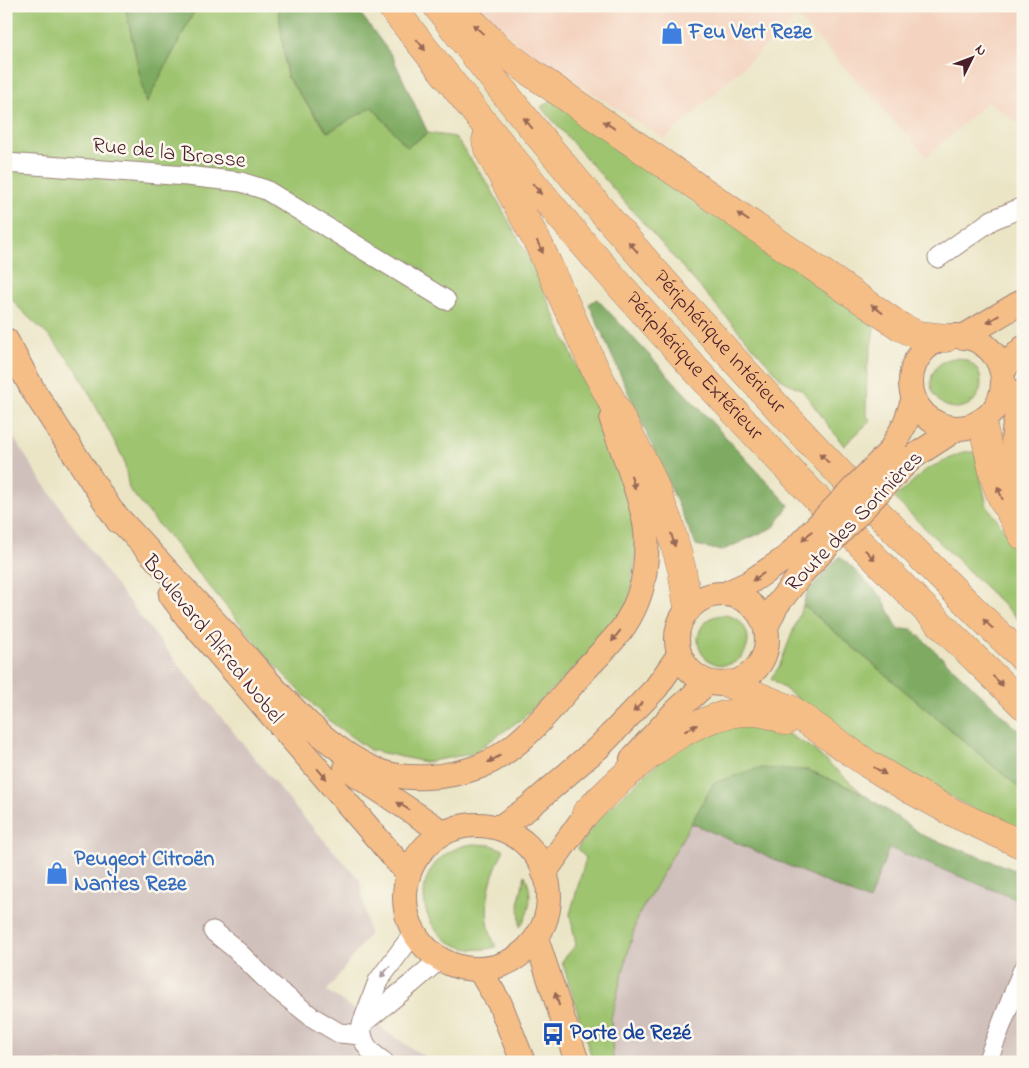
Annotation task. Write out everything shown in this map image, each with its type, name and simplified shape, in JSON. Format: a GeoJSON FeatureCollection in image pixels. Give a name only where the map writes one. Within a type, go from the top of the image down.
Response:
{"type":"FeatureCollection","features":[{"type":"Feature","properties":{"kind":"highway","name":"Périphérique Extérieur"},"geometry":{"type":"LineString","coordinates":[[391,6],[484,124],[599,262],[718,395],[875,560],[1023,705]]}},
{"type":"Feature","properties":{"kind":"highway","name":"Périphérique Intérieur"},"geometry":{"type":"LineString","coordinates":[[437,6],[535,131],[666,286],[822,456],[920,557],[1023,658]]}},
{"type":"Feature","properties":{"kind":"highway"},"geometry":{"type":"LineString","coordinates":[[457,6],[497,47],[530,72],[901,327],[918,335],[955,337]]}},
{"type":"Feature","properties":{"kind":"highway"},"geometry":{"type":"LineString","coordinates":[[484,124],[488,149],[540,247],[595,369],[648,470],[669,523],[682,570],[688,608]]}},
{"type":"Feature","properties":{"kind":"highway"},"geometry":{"type":"LineString","coordinates":[[982,422],[995,480],[1002,498],[1023,536]]}},
{"type":"Feature","properties":{"kind":"highway"},"geometry":{"type":"LineString","coordinates":[[718,683],[790,709],[911,790],[958,816],[1023,845]]}},
{"type":"Feature","properties":{"kind":"highway"},"geometry":{"type":"LineString","coordinates":[[586,813],[605,794],[673,737],[704,721],[729,714],[751,713],[775,716],[816,738],[840,744]]}},
{"type":"Feature","properties":{"kind":"main road"},"geometry":{"type":"LineString","coordinates":[[955,337],[979,342],[988,348],[998,360],[1004,384],[1000,400],[991,414],[982,422],[970,427],[956,429],[942,427],[930,420],[920,410],[911,388],[914,366],[919,356],[926,348],[936,342],[955,337],[1023,301]]}},
{"type":"Feature","properties":{"kind":"main road","name":"Boulevard Alfred Nobel"},"geometry":{"type":"LineString","coordinates":[[6,340],[33,390],[109,508],[188,618],[408,874]]}},
{"type":"Feature","properties":{"kind":"main road"},"geometry":{"type":"LineString","coordinates":[[1002,373],[1023,348]]}},
{"type":"Feature","properties":{"kind":"main road"},"geometry":{"type":"LineString","coordinates":[[109,508],[293,708],[352,759],[378,771],[406,776],[435,777],[479,767],[502,754],[532,729],[605,650],[625,624],[637,602],[645,570],[644,516],[595,369]]}},
{"type":"Feature","properties":{"kind":"main road"},"geometry":{"type":"LineString","coordinates":[[1023,391],[1015,417],[1012,438],[1016,474],[1023,493]]}},
{"type":"Feature","properties":{"kind":"main road","name":"Route des Sorinières"},"geometry":{"type":"LineString","coordinates":[[766,626],[794,565],[896,459],[914,398]]}},
{"type":"Feature","properties":{"kind":"main road","name":"Route des Sorinières"},"geometry":{"type":"LineString","coordinates":[[896,459],[914,457],[956,429]]}},
{"type":"Feature","properties":{"kind":"main road","name":"Route des Sorinières"},"geometry":{"type":"LineString","coordinates":[[727,593],[794,565]]}},
{"type":"Feature","properties":{"kind":"main road","name":"Boulevard Alfred Nobel"},"geometry":{"type":"LineString","coordinates":[[169,573],[237,661],[323,750],[356,775],[444,833]]}},
{"type":"Feature","properties":{"kind":"main road"},"geometry":{"type":"LineString","coordinates":[[544,873],[606,786],[674,713],[718,683],[741,680],[752,673],[760,663],[766,652],[768,639],[766,626],[750,602],[727,593],[708,595],[697,600],[681,618],[677,630],[676,643],[679,655],[692,673],[718,683]]}},
{"type":"Feature","properties":{"kind":"main road"},"geometry":{"type":"LineString","coordinates":[[499,828],[528,808],[599,747],[656,688],[679,655]]}},
{"type":"Feature","properties":{"kind":"main road"},"geometry":{"type":"LineString","coordinates":[[480,825],[499,828],[518,838],[538,859],[548,884],[548,906],[542,928],[536,938],[516,958],[492,968],[458,967],[440,959],[421,943],[414,933],[406,910],[405,897],[408,874],[417,857],[429,843],[444,833],[468,826],[480,825]]}},
{"type":"Feature","properties":{"kind":"main road"},"geometry":{"type":"LineString","coordinates":[[536,938],[577,1062]]}},
{"type":"Feature","properties":{"kind":"main road"},"geometry":{"type":"LineString","coordinates":[[479,969],[500,1004],[523,1062]]}},
{"type":"Feature","properties":{"kind":"street","name":"Rue de la Brosse"},"geometry":{"type":"LineString","coordinates":[[6,163],[187,176],[241,182],[266,190],[446,300]]}},
{"type":"Feature","properties":{"kind":"street"},"geometry":{"type":"LineString","coordinates":[[938,258],[992,220],[1023,207]]}},
{"type":"Feature","properties":{"kind":"street"},"geometry":{"type":"LineString","coordinates":[[213,931],[233,947],[274,987],[312,1017],[339,1033],[361,1030],[440,959]]}},
{"type":"Feature","properties":{"kind":"street"},"geometry":{"type":"LineString","coordinates":[[384,1062],[366,1047],[361,1030],[378,981],[414,933]]}},
{"type":"Feature","properties":{"kind":"street"},"geometry":{"type":"LineString","coordinates":[[987,1062],[1023,969]]}},
{"type":"Feature","properties":{"kind":"shaded area"},"geometry":{"type":"Polygon","coordinates":[[[480,6],[1023,6],[1023,127],[988,101],[927,157],[798,17],[665,139],[523,50],[480,6]]]}},
{"type":"Feature","properties":{"kind":"shaded area"},"geometry":{"type":"Polygon","coordinates":[[[6,426],[45,486],[111,579],[298,811],[360,880],[369,935],[327,991],[432,1062],[6,1062],[6,426]]]}},
{"type":"Feature","properties":{"kind":"shaded area"},"geometry":{"type":"Polygon","coordinates":[[[691,823],[869,901],[889,848],[1023,902],[1023,1062],[613,1062],[611,1018],[637,918],[691,823]]]}},
{"type":"Feature","properties":{"kind":"green space"},"geometry":{"type":"Polygon","coordinates":[[[6,6],[125,6],[146,104],[197,6],[278,6],[287,77],[327,132],[372,107],[407,147],[428,133],[455,137],[490,187],[528,256],[613,447],[639,527],[629,606],[598,644],[523,718],[471,754],[425,762],[370,750],[328,720],[273,663],[129,489],[124,460],[77,370],[51,338],[6,293],[6,6]]]}},
{"type":"Feature","properties":{"kind":"green space"},"geometry":{"type":"Polygon","coordinates":[[[125,6],[197,6],[146,104],[125,6]]]}},
{"type":"Feature","properties":{"kind":"green space"},"geometry":{"type":"Polygon","coordinates":[[[278,6],[355,6],[392,56],[428,133],[407,147],[372,107],[328,132],[287,77],[278,6]]]}},
{"type":"Feature","properties":{"kind":"green space"},"geometry":{"type":"Polygon","coordinates":[[[554,98],[876,318],[867,369],[866,416],[871,420],[844,446],[802,390],[782,380],[541,107],[554,98]]]}},
{"type":"Feature","properties":{"kind":"green space"},"geometry":{"type":"Polygon","coordinates":[[[597,299],[789,505],[774,527],[721,551],[696,545],[589,304],[597,299]]]}},
{"type":"Feature","properties":{"kind":"green space"},"geometry":{"type":"Polygon","coordinates":[[[956,358],[965,360],[976,369],[981,383],[979,392],[970,403],[956,408],[947,406],[936,397],[931,383],[933,374],[942,363],[956,358]]]}},
{"type":"Feature","properties":{"kind":"green space"},"geometry":{"type":"Polygon","coordinates":[[[964,452],[975,452],[987,506],[1023,555],[1023,624],[894,498],[927,469],[964,452]]]}},
{"type":"Feature","properties":{"kind":"green space"},"geometry":{"type":"Polygon","coordinates":[[[840,556],[882,597],[898,629],[912,629],[1023,735],[1023,791],[803,605],[807,592],[840,556]]]}},
{"type":"Feature","properties":{"kind":"green space"},"geometry":{"type":"Polygon","coordinates":[[[803,605],[1023,791],[1023,836],[855,744],[771,678],[779,667],[803,605]]]}},
{"type":"Feature","properties":{"kind":"green space"},"geometry":{"type":"Polygon","coordinates":[[[723,615],[732,617],[743,626],[748,640],[746,649],[737,660],[723,665],[714,663],[703,654],[698,640],[700,631],[709,620],[723,615]]]}},
{"type":"Feature","properties":{"kind":"green space"},"geometry":{"type":"Polygon","coordinates":[[[734,723],[778,728],[813,749],[862,793],[808,770],[714,783],[637,918],[611,1018],[613,1062],[593,1062],[562,961],[576,945],[570,914],[586,858],[577,849],[598,818],[678,745],[734,723]]]}},
{"type":"Feature","properties":{"kind":"green space"},"geometry":{"type":"Polygon","coordinates":[[[758,768],[808,770],[862,793],[924,836],[1023,873],[1023,902],[889,848],[869,901],[691,823],[714,783],[758,768]]]}},
{"type":"Feature","properties":{"kind":"green space"},"geometry":{"type":"Polygon","coordinates":[[[472,844],[491,845],[504,850],[490,885],[487,910],[488,923],[496,947],[470,949],[449,941],[434,927],[426,908],[425,888],[432,869],[447,853],[472,844]]]}},
{"type":"Feature","properties":{"kind":"green space"},"geometry":{"type":"Polygon","coordinates":[[[525,875],[528,882],[530,902],[527,915],[520,927],[519,900],[525,875]]]}},
{"type":"Feature","properties":{"kind":"place","name":"Feu Vert Reze"},"geometry":{"type":"Point","coordinates":[672,33]}},
{"type":"Feature","properties":{"kind":"place","name":"Peugeot Citroën Nantes Reze"},"geometry":{"type":"Point","coordinates":[57,873]}},
{"type":"Feature","properties":{"kind":"place","name":"Porte de Rezé"},"geometry":{"type":"Point","coordinates":[553,1034]}}]}
